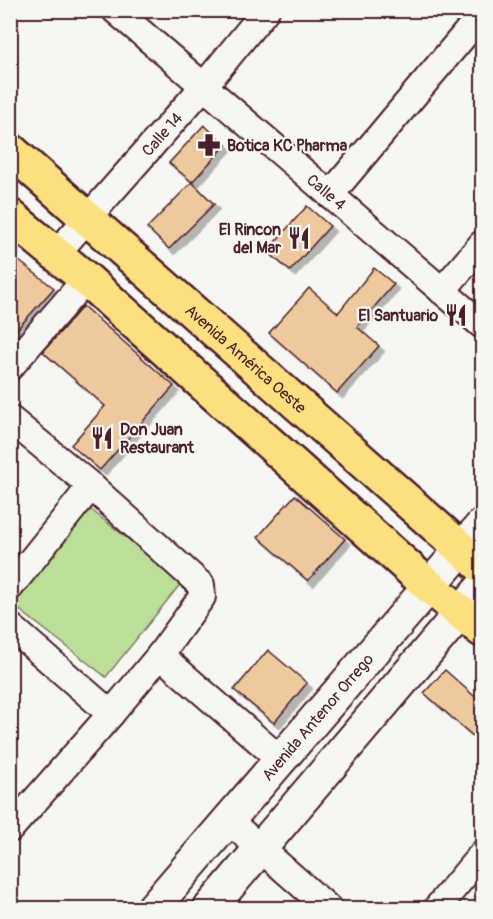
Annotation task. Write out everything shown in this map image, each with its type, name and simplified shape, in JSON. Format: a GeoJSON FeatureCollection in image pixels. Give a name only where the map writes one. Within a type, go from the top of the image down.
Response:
{"type":"FeatureCollection","features":[{"type":"Feature","properties":{"kind":"main road","name":"Avenida América Oeste"},"geometry":{"type":"LineString","coordinates":[[10,150],[88,216],[472,558]]}},
{"type":"Feature","properties":{"kind":"main road"},"geometry":{"type":"LineString","coordinates":[[10,216],[86,279],[429,586],[472,621]]}},
{"type":"Feature","properties":{"kind":"street","name":"Calle 4"},"geometry":{"type":"LineString","coordinates":[[115,10],[483,326]]}},
{"type":"Feature","properties":{"kind":"street","name":"Calle 14"},"geometry":{"type":"LineString","coordinates":[[56,254],[204,86],[266,10]]}},
{"type":"Feature","properties":{"kind":"street"},"geometry":{"type":"LineString","coordinates":[[330,195],[483,14]]}},
{"type":"Feature","properties":{"kind":"street"},"geometry":{"type":"LineString","coordinates":[[442,291],[483,244]]}},
{"type":"Feature","properties":{"kind":"street"},"geometry":{"type":"LineString","coordinates":[[10,367],[86,279]]}},
{"type":"Feature","properties":{"kind":"street"},"geometry":{"type":"LineString","coordinates":[[10,419],[91,486],[201,585],[202,597],[160,655],[111,714],[13,821]]}},
{"type":"Feature","properties":{"kind":"street"},"geometry":{"type":"LineString","coordinates":[[10,587],[91,486]]}},
{"type":"Feature","properties":{"kind":"street","name":"Avenida Antenor Orrego"},"geometry":{"type":"LineString","coordinates":[[153,909],[429,586],[472,558],[483,525]]}},
{"type":"Feature","properties":{"kind":"street"},"geometry":{"type":"LineString","coordinates":[[210,909],[391,696],[472,621],[483,587]]}},
{"type":"Feature","properties":{"kind":"street"},"geometry":{"type":"LineString","coordinates":[[10,626],[111,714]]}},
{"type":"Feature","properties":{"kind":"street"},"geometry":{"type":"LineString","coordinates":[[160,655],[281,760]]}},
{"type":"Feature","properties":{"kind":"street"},"geometry":{"type":"LineString","coordinates":[[358,669],[391,696]]}},
{"type":"Feature","properties":{"kind":"street"},"geometry":{"type":"LineString","coordinates":[[229,821],[328,909]]}},
{"type":"Feature","properties":{"kind":"street"},"geometry":{"type":"LineString","coordinates":[[437,909],[483,854]]}},
{"type":"Feature","properties":{"kind":"green space"},"geometry":{"type":"Polygon","coordinates":[[[89,508],[182,582],[106,677],[12,604],[89,508]]]}},
{"type":"Feature","properties":{"kind":"building"},"geometry":{"type":"Polygon","coordinates":[[[204,125],[226,145],[192,182],[169,163],[204,125]]]}},
{"type":"Feature","properties":{"kind":"building"},"geometry":{"type":"Polygon","coordinates":[[[192,182],[214,204],[169,249],[147,228],[192,182]]]}},
{"type":"Feature","properties":{"kind":"building","name":"El Rincon del Mar"},"geometry":{"type":"Polygon","coordinates":[[[307,206],[330,226],[290,271],[267,251],[307,206]]]}},
{"type":"Feature","properties":{"kind":"building"},"geometry":{"type":"Polygon","coordinates":[[[10,254],[54,288],[10,337],[10,254]]]}},
{"type":"Feature","properties":{"kind":"building"},"geometry":{"type":"Polygon","coordinates":[[[374,268],[394,284],[357,327],[379,346],[337,393],[269,333],[309,288],[338,313],[374,268]]]}},
{"type":"Feature","properties":{"kind":"building"},"geometry":{"type":"Polygon","coordinates":[[[83,306],[174,386],[100,470],[71,445],[105,406],[43,352],[83,306]]]}},
{"type":"Feature","properties":{"kind":"building"},"geometry":{"type":"Polygon","coordinates":[[[295,495],[345,539],[308,581],[258,537],[295,495]]]}},
{"type":"Feature","properties":{"kind":"building"},"geometry":{"type":"Polygon","coordinates":[[[268,650],[307,683],[274,723],[234,690],[268,650]]]}},
{"type":"Feature","properties":{"kind":"building"},"geometry":{"type":"Polygon","coordinates":[[[445,670],[483,704],[483,745],[424,693],[445,670]]]}},
{"type":"Feature","properties":{"kind":"place","name":"Botica KC Pharma"},"geometry":{"type":"Point","coordinates":[209,145]}},
{"type":"Feature","properties":{"kind":"place","name":"El Rincon del Mar"},"geometry":{"type":"Point","coordinates":[299,238]}},
{"type":"Feature","properties":{"kind":"place","name":"El Santuario"},"geometry":{"type":"Point","coordinates":[456,315]}},
{"type":"Feature","properties":{"kind":"place","name":"Don Juan Restaurant"},"geometry":{"type":"Point","coordinates":[102,438]}}]}
